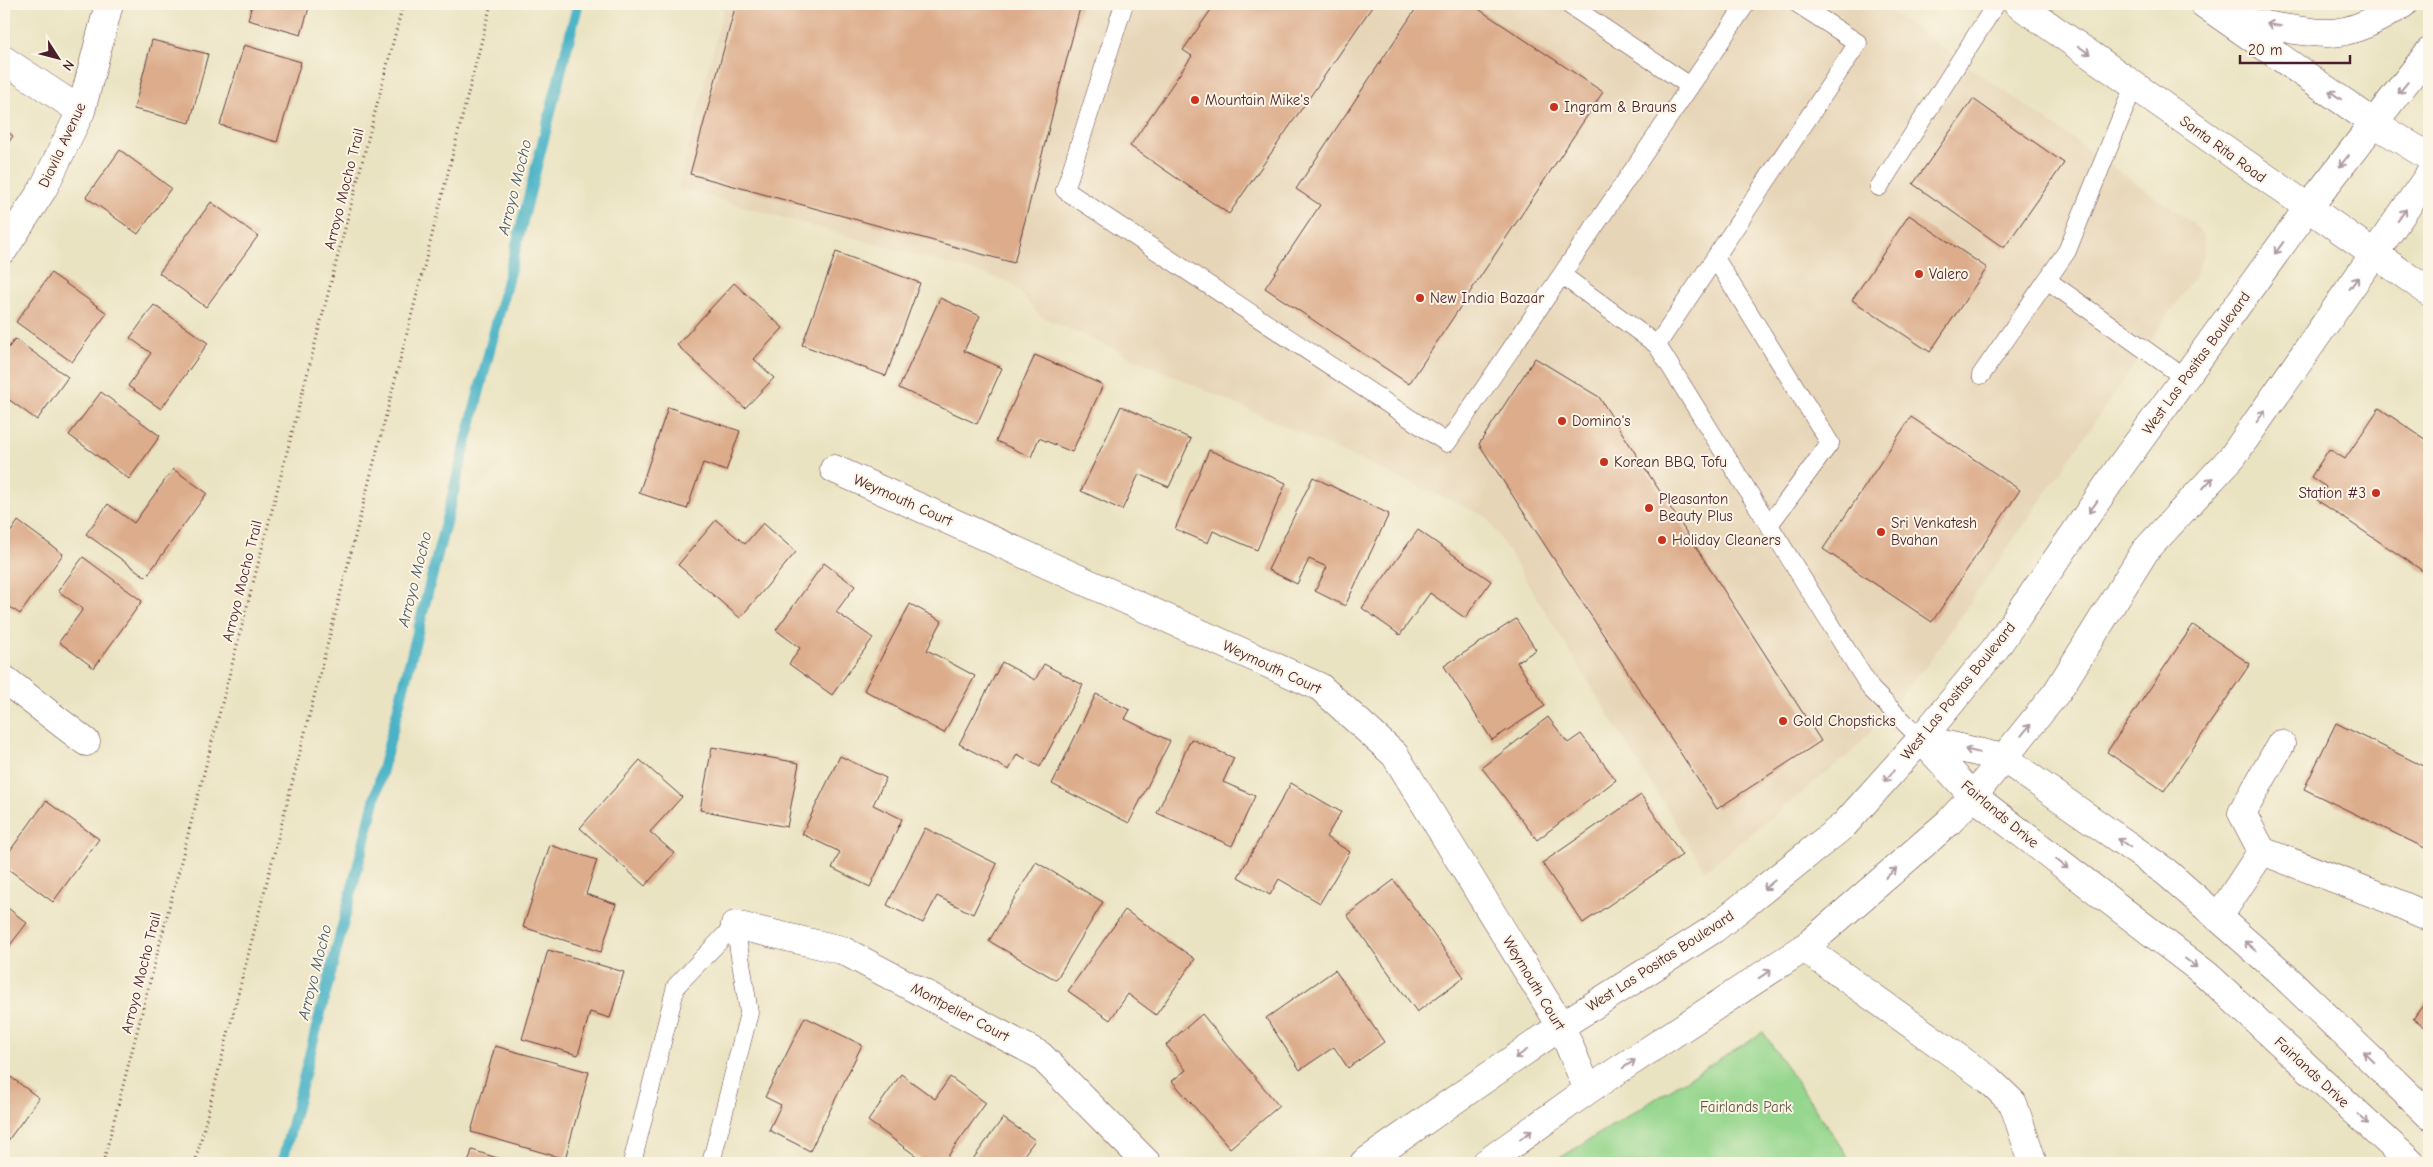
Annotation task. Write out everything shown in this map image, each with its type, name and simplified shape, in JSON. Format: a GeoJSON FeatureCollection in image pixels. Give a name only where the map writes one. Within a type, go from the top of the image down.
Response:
{"type":"FeatureCollection","features":[{"type":"Feature","properties":{"kind":"street","name":"Diavila Avenue"},"geometry":{"type":"LineString","coordinates":[[4,249],[43,190],[81,111],[109,4]]}},
{"type":"Feature","properties":{"kind":"street","name":"Santa Rita Road"},"geometry":{"type":"LineString","coordinates":[[2018,4],[2429,292]]}},
{"type":"Feature","properties":{"kind":"street"},"geometry":{"type":"LineString","coordinates":[[2214,11],[2326,33],[2353,28],[2382,16],[2403,4]]}},
{"type":"Feature","properties":{"kind":"street"},"geometry":{"type":"LineString","coordinates":[[2214,11],[2374,123],[2429,157]]}},
{"type":"Feature","properties":{"kind":"street","name":"West Las Positas Boulevard"},"geometry":{"type":"LineString","coordinates":[[1364,1163],[1561,1026],[1714,929],[1844,825],[1921,739],[1995,649],[2184,378],[2308,208],[2429,52]]}},
{"type":"Feature","properties":{"kind":"street"},"geometry":{"type":"LineString","coordinates":[[4,60],[81,111]]}},
{"type":"Feature","properties":{"kind":"street"},"geometry":{"type":"LineString","coordinates":[[1486,1163],[1588,1090],[1804,948],[1949,822],[1973,796],[2057,692],[2145,551],[2233,456],[2429,175]]}},
{"type":"Feature","properties":{"kind":"street","name":"Weymouth Court"},"geometry":{"type":"LineString","coordinates":[[834,469],[1320,687],[1395,755],[1561,1026],[1588,1090]]}},
{"type":"Feature","properties":{"kind":"street"},"geometry":{"type":"LineString","coordinates":[[4,679],[86,742]]}},
{"type":"Feature","properties":{"kind":"street"},"geometry":{"type":"LineString","coordinates":[[1921,739],[2003,758],[2166,872],[2278,970],[2429,1115]]}},
{"type":"Feature","properties":{"kind":"street","name":"Fairlands Drive"},"geometry":{"type":"LineString","coordinates":[[1921,739],[1973,796],[2207,975],[2411,1163]]}},
{"type":"Feature","properties":{"kind":"street"},"geometry":{"type":"LineString","coordinates":[[2281,744],[2242,813],[2262,851],[2388,898],[2429,917]]}},
{"type":"Feature","properties":{"kind":"street"},"geometry":{"type":"LineString","coordinates":[[2218,918],[2262,851]]}},
{"type":"Feature","properties":{"kind":"street","name":"Montpelier Court"},"geometry":{"type":"LineString","coordinates":[[735,925],[842,950],[1040,1054],[1147,1163]]}},
{"type":"Feature","properties":{"kind":"street"},"geometry":{"type":"LineString","coordinates":[[1804,948],[1988,1079],[2013,1103],[2033,1163]]}},
{"type":"Feature","properties":{"kind":"lane"},"geometry":{"type":"LineString","coordinates":[[1124,4],[1066,190],[1447,443],[1746,4]]}},
{"type":"Feature","properties":{"kind":"lane"},"geometry":{"type":"LineString","coordinates":[[1568,4],[1690,86]]}},
{"type":"Feature","properties":{"kind":"lane"},"geometry":{"type":"LineString","coordinates":[[1657,345],[1858,43],[1798,4]]}},
{"type":"Feature","properties":{"kind":"lane"},"geometry":{"type":"LineString","coordinates":[[1880,187],[1996,4]]}},
{"type":"Feature","properties":{"kind":"lane"},"geometry":{"type":"LineString","coordinates":[[1981,375],[2067,251],[2134,85]]}},
{"type":"Feature","properties":{"kind":"lane"},"geometry":{"type":"LineString","coordinates":[[1715,258],[1830,443],[1769,525]]}},
{"type":"Feature","properties":{"kind":"lane"},"geometry":{"type":"LineString","coordinates":[[1562,275],[1657,345],[1871,689],[1921,739]]}},
{"type":"Feature","properties":{"kind":"lane"},"geometry":{"type":"LineString","coordinates":[[2047,280],[2184,378]]}},
{"type":"Feature","properties":{"kind":"lane"},"geometry":{"type":"LineString","coordinates":[[632,1163],[676,986],[735,925]]}},
{"type":"Feature","properties":{"kind":"lane"},"geometry":{"type":"LineString","coordinates":[[710,1163],[749,1014],[735,925]]}},
{"type":"Feature","properties":{"kind":"path","name":"Arroyo Mocho Trail"},"geometry":{"type":"LineString","coordinates":[[103,1163],[403,4]]}},
{"type":"Feature","properties":{"kind":"path"},"geometry":{"type":"LineString","coordinates":[[195,1163],[491,4]]}},
{"type":"Feature","properties":{"kind":"shaded area"},"geometry":{"type":"Polygon","coordinates":[[[725,4],[1880,4],[2193,223],[2204,238],[2204,254],[2196,275],[1927,665],[1852,752],[1705,871],[1487,517],[1040,316],[1011,282],[678,188],[725,4]]]}},
{"type":"Feature","properties":{"kind":"green space","name":"Fairlands Park"},"geometry":{"type":"Polygon","coordinates":[[[1763,1032],[1852,1163],[1552,1163],[1763,1032]]]}},
{"type":"Feature","properties":{"kind":"building"},"geometry":{"type":"Polygon","coordinates":[[[252,4],[310,4],[301,35],[248,20],[252,4]]]}},
{"type":"Feature","properties":{"kind":"building"},"geometry":{"type":"Polygon","coordinates":[[[736,4],[1081,4],[1014,263],[690,174],[736,4]]]}},
{"type":"Feature","properties":{"kind":"building"},"geometry":{"type":"Polygon","coordinates":[[[1215,4],[1374,4],[1229,214],[1130,146],[1192,56],[1183,50],[1215,4]]]}},
{"type":"Feature","properties":{"kind":"building"},"geometry":{"type":"Polygon","coordinates":[[[1419,4],[1471,4],[1603,92],[1409,384],[1265,288],[1320,205],[1296,189],[1419,4]]]}},
{"type":"Feature","properties":{"kind":"building"},"geometry":{"type":"Polygon","coordinates":[[[152,40],[208,54],[190,123],[134,109],[152,40]]]}},
{"type":"Feature","properties":{"kind":"building"},"geometry":{"type":"Polygon","coordinates":[[[244,45],[301,62],[277,142],[220,125],[244,45]]]}},
{"type":"Feature","properties":{"kind":"building"},"geometry":{"type":"Polygon","coordinates":[[[1973,99],[2064,163],[2004,248],[1913,184],[1973,99]]]}},
{"type":"Feature","properties":{"kind":"building"},"geometry":{"type":"Polygon","coordinates":[[[4,129],[13,136],[4,149],[4,129]]]}},
{"type":"Feature","properties":{"kind":"building"},"geometry":{"type":"Polygon","coordinates":[[[120,150],[171,188],[138,234],[86,197],[120,150]]]}},
{"type":"Feature","properties":{"kind":"building"},"geometry":{"type":"Polygon","coordinates":[[[211,202],[258,236],[206,307],[159,273],[211,202]]]}},
{"type":"Feature","properties":{"kind":"building"},"geometry":{"type":"Polygon","coordinates":[[[1909,215],[1987,268],[1930,352],[1852,300],[1909,215]]]}},
{"type":"Feature","properties":{"kind":"building"},"geometry":{"type":"Polygon","coordinates":[[[836,252],[920,283],[886,376],[802,345],[836,252]]]}},
{"type":"Feature","properties":{"kind":"building"},"geometry":{"type":"Polygon","coordinates":[[[51,273],[107,313],[72,362],[16,322],[51,273]]]}},
{"type":"Feature","properties":{"kind":"building"},"geometry":{"type":"Polygon","coordinates":[[[734,283],[783,328],[754,359],[774,378],[745,408],[677,345],[734,283]]]}},
{"type":"Feature","properties":{"kind":"building"},"geometry":{"type":"Polygon","coordinates":[[[940,298],[980,316],[964,351],[1002,368],[977,424],[899,388],[940,298]]]}},
{"type":"Feature","properties":{"kind":"building"},"geometry":{"type":"Polygon","coordinates":[[[154,305],[208,343],[161,409],[128,386],[151,353],[130,338],[154,305]]]}},
{"type":"Feature","properties":{"kind":"building"},"geometry":{"type":"Polygon","coordinates":[[[15,339],[68,377],[37,420],[4,396],[4,354],[15,339]]]}},
{"type":"Feature","properties":{"kind":"building"},"geometry":{"type":"Polygon","coordinates":[[[1035,355],[1103,385],[1072,452],[1039,438],[1031,457],[996,441],[1035,355]]]}},
{"type":"Feature","properties":{"kind":"building"},"geometry":{"type":"Polygon","coordinates":[[[1535,358],[1599,397],[1821,741],[1717,809],[1479,444],[1535,358]]]}},
{"type":"Feature","properties":{"kind":"building"},"geometry":{"type":"Polygon","coordinates":[[[101,392],[160,436],[129,479],[69,435],[101,392]]]}},
{"type":"Feature","properties":{"kind":"building"},"geometry":{"type":"Polygon","coordinates":[[[1121,406],[1191,439],[1169,487],[1139,474],[1122,510],[1081,491],[1121,406]]]}},
{"type":"Feature","properties":{"kind":"building"},"geometry":{"type":"Polygon","coordinates":[[[668,407],[740,431],[726,471],[703,463],[687,509],[639,493],[668,407]]]}},
{"type":"Feature","properties":{"kind":"building","name":"Station #3"},"geometry":{"type":"Polygon","coordinates":[[[2379,408],[2429,442],[2429,575],[2317,500],[2326,487],[2311,477],[2329,449],[2345,459],[2379,408]]]}},
{"type":"Feature","properties":{"kind":"building"},"geometry":{"type":"Polygon","coordinates":[[[1911,417],[2020,490],[1932,622],[1823,549],[1911,417]]]}},
{"type":"Feature","properties":{"kind":"building"},"geometry":{"type":"Polygon","coordinates":[[[1209,450],[1286,483],[1257,550],[1213,531],[1208,543],[1175,529],[1209,450]]]}},
{"type":"Feature","properties":{"kind":"building"},"geometry":{"type":"Polygon","coordinates":[[[173,469],[207,493],[146,577],[86,534],[108,504],[134,523],[173,469]]]}},
{"type":"Feature","properties":{"kind":"building"},"geometry":{"type":"Polygon","coordinates":[[[1313,477],[1389,514],[1345,606],[1315,591],[1327,567],[1309,559],[1297,584],[1268,570],[1313,477]]]}},
{"type":"Feature","properties":{"kind":"building"},"geometry":{"type":"Polygon","coordinates":[[[716,520],[745,544],[763,523],[796,552],[740,618],[678,565],[716,520]]]}},
{"type":"Feature","properties":{"kind":"building"},"geometry":{"type":"Polygon","coordinates":[[[18,521],[63,554],[20,614],[4,603],[4,542],[18,521]]]}},
{"type":"Feature","properties":{"kind":"building"},"geometry":{"type":"Polygon","coordinates":[[[1418,530],[1491,581],[1465,618],[1430,593],[1400,635],[1362,608],[1418,530]]]}},
{"type":"Feature","properties":{"kind":"building"},"geometry":{"type":"Polygon","coordinates":[[[83,557],[142,601],[94,668],[59,642],[83,609],[58,591],[83,557]]]}},
{"type":"Feature","properties":{"kind":"building"},"geometry":{"type":"Polygon","coordinates":[[[824,563],[855,586],[836,612],[873,638],[832,695],[789,664],[800,648],[776,630],[824,563]]]}},
{"type":"Feature","properties":{"kind":"building"},"geometry":{"type":"Polygon","coordinates":[[[910,604],[942,621],[927,650],[975,676],[944,733],[864,690],[910,604]]]}},
{"type":"Feature","properties":{"kind":"building"},"geometry":{"type":"Polygon","coordinates":[[[1516,619],[1536,650],[1517,662],[1545,706],[1492,740],[1444,666],[1516,619]]]}},
{"type":"Feature","properties":{"kind":"building"},"geometry":{"type":"Polygon","coordinates":[[[2193,625],[2250,664],[2164,791],[2107,752],[2193,625]]]}},
{"type":"Feature","properties":{"kind":"building"},"geometry":{"type":"Polygon","coordinates":[[[1002,662],[1035,680],[1044,664],[1083,685],[1040,767],[1017,754],[1009,770],[959,744],[1002,662]]]}},
{"type":"Feature","properties":{"kind":"building"},"geometry":{"type":"Polygon","coordinates":[[[1096,694],[1130,710],[1125,719],[1170,741],[1129,823],[1052,784],[1096,694]]]}},
{"type":"Feature","properties":{"kind":"building"},"geometry":{"type":"Polygon","coordinates":[[[1548,717],[1568,743],[1581,734],[1616,780],[1537,840],[1482,768],[1548,717]]]}},
{"type":"Feature","properties":{"kind":"building"},"geometry":{"type":"Polygon","coordinates":[[[2336,723],[2429,769],[2429,850],[2304,789],[2336,723]]]}},
{"type":"Feature","properties":{"kind":"building"},"geometry":{"type":"Polygon","coordinates":[[[1191,739],[1234,758],[1223,782],[1255,796],[1232,846],[1157,813],[1191,739]]]}},
{"type":"Feature","properties":{"kind":"building"},"geometry":{"type":"Polygon","coordinates":[[[712,747],[799,763],[787,827],[700,810],[712,747]]]}},
{"type":"Feature","properties":{"kind":"building"},"geometry":{"type":"Polygon","coordinates":[[[840,756],[886,778],[873,805],[902,819],[870,887],[832,868],[840,852],[802,834],[840,756]]]}},
{"type":"Feature","properties":{"kind":"building"},"geometry":{"type":"Polygon","coordinates":[[[640,760],[682,797],[650,832],[674,853],[645,886],[580,828],[640,760]]]}},
{"type":"Feature","properties":{"kind":"building"},"geometry":{"type":"Polygon","coordinates":[[[1291,783],[1341,812],[1326,837],[1350,852],[1320,903],[1279,879],[1270,895],[1238,877],[1291,783]]]}},
{"type":"Feature","properties":{"kind":"building"},"geometry":{"type":"Polygon","coordinates":[[[1641,795],[1682,855],[1583,923],[1542,863],[1641,795]]]}},
{"type":"Feature","properties":{"kind":"building"},"geometry":{"type":"Polygon","coordinates":[[[46,801],[99,839],[53,902],[4,866],[4,859],[46,801]]]}},
{"type":"Feature","properties":{"kind":"building"},"geometry":{"type":"Polygon","coordinates":[[[925,828],[997,864],[973,914],[937,896],[923,923],[887,905],[925,828]]]}},
{"type":"Feature","properties":{"kind":"building"},"geometry":{"type":"Polygon","coordinates":[[[550,845],[597,860],[586,894],[616,904],[601,952],[523,927],[550,845]]]}},
{"type":"Feature","properties":{"kind":"building"},"geometry":{"type":"Polygon","coordinates":[[[1036,862],[1103,902],[1056,980],[989,941],[1036,862]]]}},
{"type":"Feature","properties":{"kind":"building"},"geometry":{"type":"Polygon","coordinates":[[[1394,880],[1464,977],[1417,1012],[1347,915],[1394,880]]]}},
{"type":"Feature","properties":{"kind":"building"},"geometry":{"type":"Polygon","coordinates":[[[4,905],[27,923],[4,953],[4,905]]]}},
{"type":"Feature","properties":{"kind":"building"},"geometry":{"type":"Polygon","coordinates":[[[1125,910],[1195,959],[1156,1015],[1128,994],[1110,1020],[1068,991],[1125,910]]]}},
{"type":"Feature","properties":{"kind":"building"},"geometry":{"type":"Polygon","coordinates":[[[548,950],[624,972],[610,1018],[590,1012],[578,1055],[522,1039],[548,950]]]}},
{"type":"Feature","properties":{"kind":"building"},"geometry":{"type":"Polygon","coordinates":[[[1335,970],[1384,1042],[1348,1068],[1334,1047],[1300,1070],[1266,1018],[1335,970]]]}},
{"type":"Feature","properties":{"kind":"building"},"geometry":{"type":"Polygon","coordinates":[[[2429,997],[2429,1031],[2413,1019],[2429,997]]]}},
{"type":"Feature","properties":{"kind":"building"},"geometry":{"type":"Polygon","coordinates":[[[1202,1014],[1279,1106],[1230,1148],[1172,1081],[1186,1070],[1166,1045],[1202,1014]]]}},
{"type":"Feature","properties":{"kind":"building"},"geometry":{"type":"Polygon","coordinates":[[[805,1017],[862,1045],[810,1151],[769,1130],[781,1105],[765,1097],[805,1017]]]}},
{"type":"Feature","properties":{"kind":"building"},"geometry":{"type":"Polygon","coordinates":[[[495,1046],[589,1072],[565,1159],[471,1132],[495,1046]]]}},
{"type":"Feature","properties":{"kind":"building"},"geometry":{"type":"Polygon","coordinates":[[[4,1072],[39,1098],[4,1146],[4,1072]]]}},
{"type":"Feature","properties":{"kind":"building"},"geometry":{"type":"Polygon","coordinates":[[[901,1074],[935,1099],[950,1077],[986,1103],[943,1163],[926,1163],[868,1121],[901,1074]]]}},
{"type":"Feature","properties":{"kind":"building"},"geometry":{"type":"Polygon","coordinates":[[[1003,1118],[1035,1140],[1018,1163],[970,1163],[1003,1118]]]}},
{"type":"Feature","properties":{"kind":"building"},"geometry":{"type":"Polygon","coordinates":[[[472,1150],[513,1163],[468,1163],[472,1150]]]}},
{"type":"Feature","properties":{"kind":"waterway","name":"Arroyo Mocho"},"geometry":{"type":"LineString","coordinates":[[282,1163],[578,4]]}},
{"type":"Feature","properties":{"kind":"place","name":"Mountain Mike's"},"geometry":{"type":"Point","coordinates":[1195,100]}},
{"type":"Feature","properties":{"kind":"place","name":"Ingram & Brauns"},"geometry":{"type":"Point","coordinates":[1554,107]}},
{"type":"Feature","properties":{"kind":"place","name":"Valero"},"geometry":{"type":"Point","coordinates":[1919,274]}},
{"type":"Feature","properties":{"kind":"place","name":"New India Bazaar"},"geometry":{"type":"Point","coordinates":[1420,298]}},
{"type":"Feature","properties":{"kind":"place","name":"Domino's"},"geometry":{"type":"Point","coordinates":[1562,421]}},
{"type":"Feature","properties":{"kind":"place","name":"Korean BBQ, Tofu"},"geometry":{"type":"Point","coordinates":[1604,462]}},
{"type":"Feature","properties":{"kind":"place","name":"Station #3"},"geometry":{"type":"Point","coordinates":[2376,493]}},
{"type":"Feature","properties":{"kind":"place","name":"Pleasanton Beauty Plus"},"geometry":{"type":"Point","coordinates":[1649,508]}},
{"type":"Feature","properties":{"kind":"place","name":"Sri Venkatesh Bvahan"},"geometry":{"type":"Point","coordinates":[1881,532]}},
{"type":"Feature","properties":{"kind":"place","name":"Holiday Cleaners"},"geometry":{"type":"Point","coordinates":[1662,540]}},
{"type":"Feature","properties":{"kind":"place","name":"Gold Chopsticks"},"geometry":{"type":"Point","coordinates":[1783,721]}}]}
